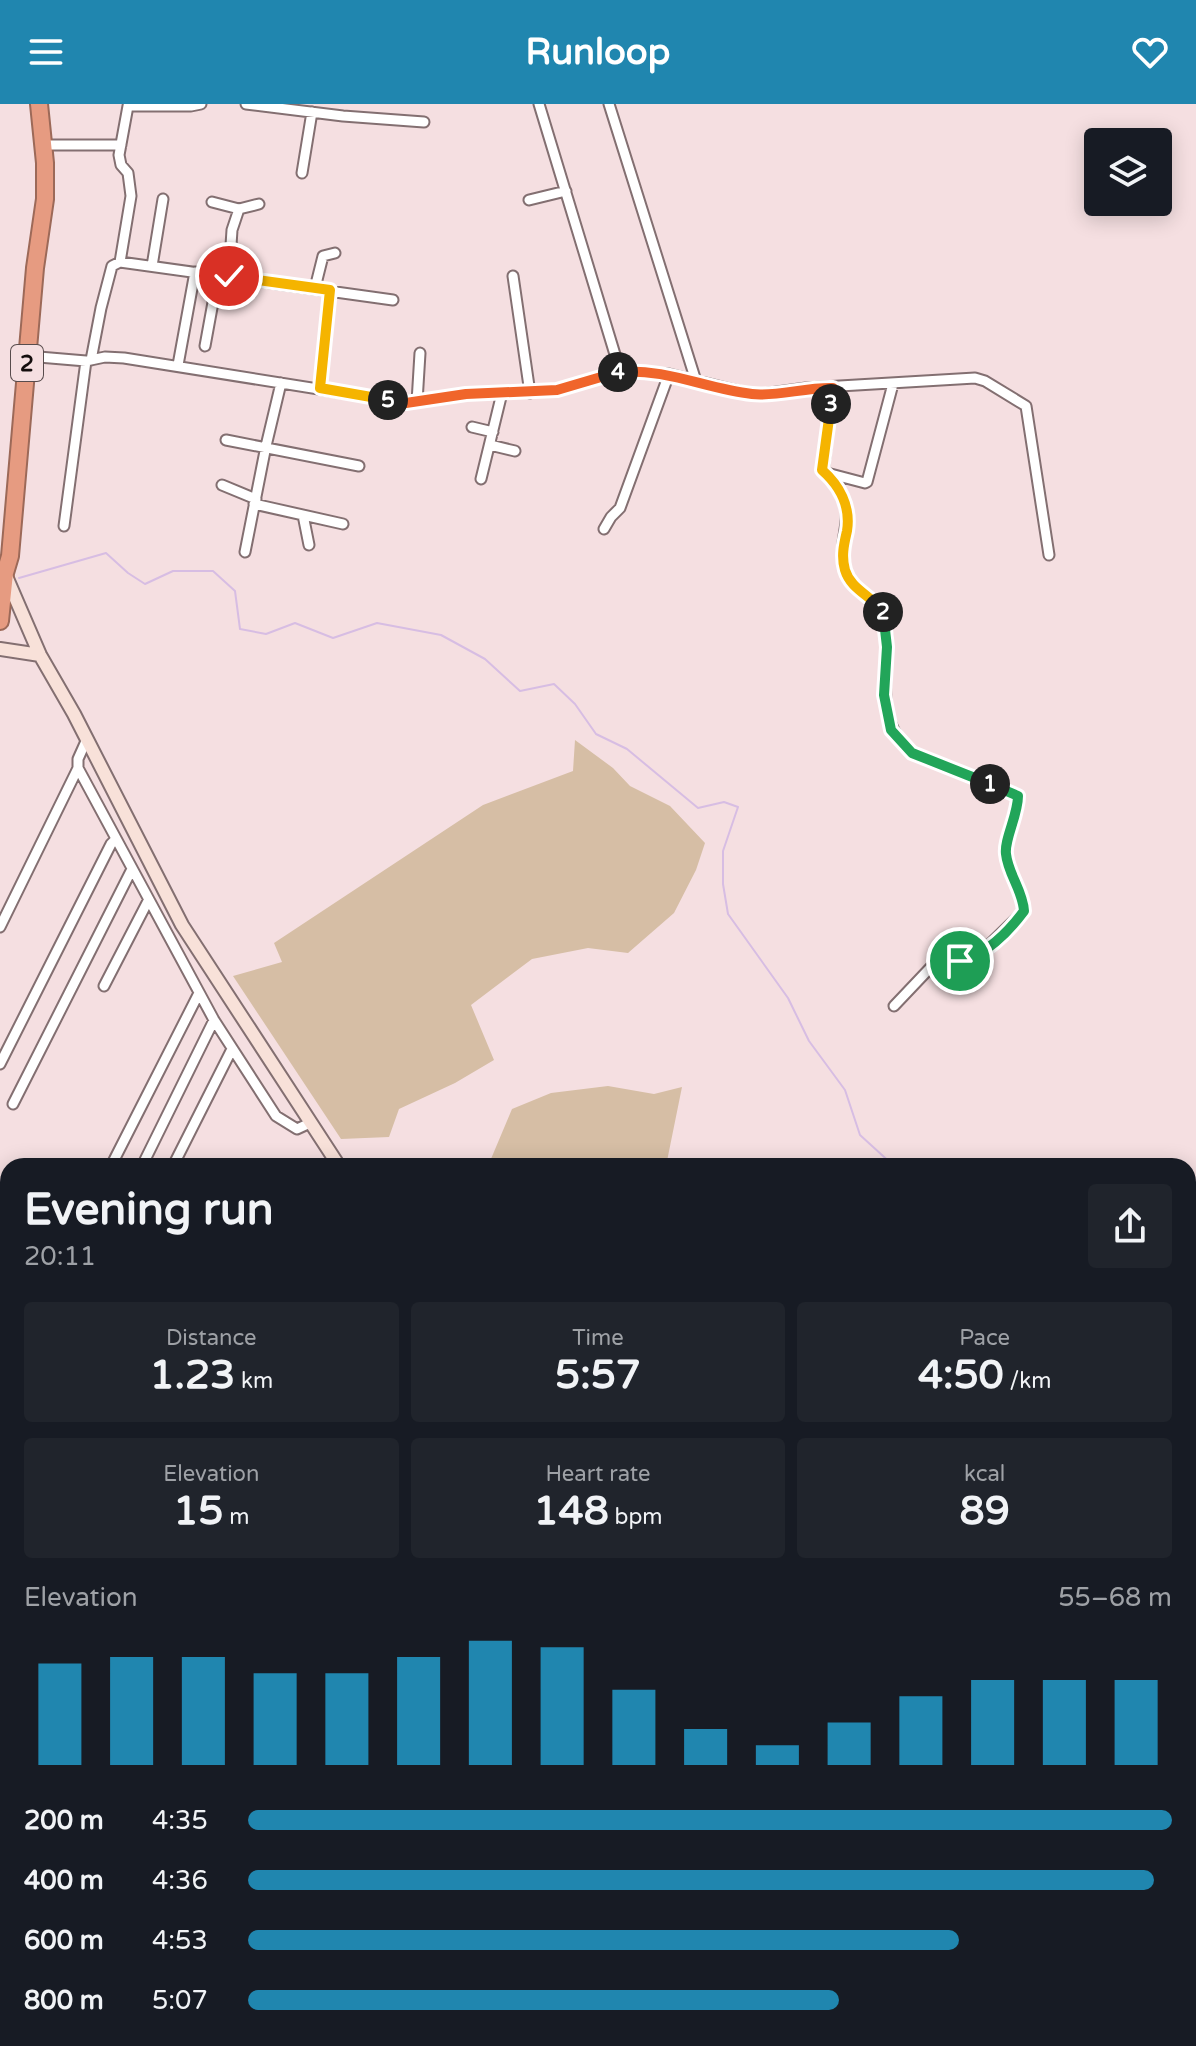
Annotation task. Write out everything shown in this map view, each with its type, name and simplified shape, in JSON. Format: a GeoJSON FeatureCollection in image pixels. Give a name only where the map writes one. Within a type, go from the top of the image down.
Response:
{"type":"FeatureCollection","features":[{"type":"Feature","properties":{"kind":"highway","name":"2"},"geometry":{"type":"LineString","coordinates":[[0,621],[45,199],[39,104]]}},
{"type":"Feature","properties":{"kind":"street"},"geometry":{"type":"LineString","coordinates":[[120,262],[131,196],[128,173],[121,165],[128,106],[201,104]]}},
{"type":"Feature","properties":{"kind":"street"},"geometry":{"type":"LineString","coordinates":[[246,104],[424,122]]}},
{"type":"Feature","properties":{"kind":"street"},"geometry":{"type":"LineString","coordinates":[[539,104],[620,371]]}},
{"type":"Feature","properties":{"kind":"street"},"geometry":{"type":"LineString","coordinates":[[609,104],[696,381]]}},
{"type":"Feature","properties":{"kind":"street"},"geometry":{"type":"LineString","coordinates":[[302,173],[312,112]]}},
{"type":"Feature","properties":{"kind":"street"},"geometry":{"type":"LineString","coordinates":[[43,145],[121,145]]}},
{"type":"Feature","properties":{"kind":"street"},"geometry":{"type":"LineString","coordinates":[[529,200],[566,191]]}},
{"type":"Feature","properties":{"kind":"street"},"geometry":{"type":"LineString","coordinates":[[152,266],[163,199]]}},
{"type":"Feature","properties":{"kind":"street"},"geometry":{"type":"LineString","coordinates":[[212,202],[239,209],[259,204]]}},
{"type":"Feature","properties":{"kind":"street"},"geometry":{"type":"LineString","coordinates":[[205,346],[239,209]]}},
{"type":"Feature","properties":{"kind":"street"},"geometry":{"type":"LineString","coordinates":[[315,288],[323,256],[335,253]]}},
{"type":"Feature","properties":{"kind":"street"},"geometry":{"type":"LineString","coordinates":[[64,526],[88,361],[112,266],[120,262],[393,300]]}},
{"type":"Feature","properties":{"kind":"street"},"geometry":{"type":"LineString","coordinates":[[178,365],[195,272]]}},
{"type":"Feature","properties":{"kind":"street"},"geometry":{"type":"LineString","coordinates":[[513,276],[530,393]]}},
{"type":"Feature","properties":{"kind":"street"},"geometry":{"type":"LineString","coordinates":[[320,388],[330,290]]}},
{"type":"Feature","properties":{"kind":"street"},"geometry":{"type":"LineString","coordinates":[[417,402],[420,353]]}},
{"type":"Feature","properties":{"kind":"street"},"geometry":{"type":"LineString","coordinates":[[27,356],[88,361],[114,357],[406,403],[466,394],[530,393],[587,383],[620,371],[669,374],[755,395],[806,388],[980,379],[1024,404],[1049,555]]}},
{"type":"Feature","properties":{"kind":"street"},"geometry":{"type":"LineString","coordinates":[[604,529],[620,508],[669,374]]}},
{"type":"Feature","properties":{"kind":"street"},"geometry":{"type":"LineString","coordinates":[[245,552],[281,383]]}},
{"type":"Feature","properties":{"kind":"street"},"geometry":{"type":"LineString","coordinates":[[828,474],[867,482],[893,384]]}},
{"type":"Feature","properties":{"kind":"street"},"geometry":{"type":"LineString","coordinates":[[833,388],[822,470],[838,486],[847,511],[843,555],[846,574],[859,592],[883,612],[887,647],[884,695],[891,730],[912,753],[1018,796],[1018,807],[1005,853],[1021,893],[1024,911],[971,959],[931,967],[894,1006]]}},
{"type":"Feature","properties":{"kind":"street"},"geometry":{"type":"LineString","coordinates":[[481,479],[502,393]]}},
{"type":"Feature","properties":{"kind":"street"},"geometry":{"type":"LineString","coordinates":[[472,427],[493,432]]}},
{"type":"Feature","properties":{"kind":"street"},"geometry":{"type":"LineString","coordinates":[[226,440],[359,466]]}},
{"type":"Feature","properties":{"kind":"street"},"geometry":{"type":"LineString","coordinates":[[490,445],[515,451]]}},
{"type":"Feature","properties":{"kind":"street"},"geometry":{"type":"LineString","coordinates":[[222,485],[255,502],[343,524]]}},
{"type":"Feature","properties":{"kind":"street"},"geometry":{"type":"LineString","coordinates":[[303,515],[309,545]]}},
{"type":"Feature","properties":{"kind":"street"},"geometry":{"type":"LineString","coordinates":[[5,573],[40,655],[87,739],[182,925],[334,1158]]}},
{"type":"Feature","properties":{"kind":"street"},"geometry":{"type":"LineString","coordinates":[[0,649],[40,655]]}},
{"type":"Feature","properties":{"kind":"street"},"geometry":{"type":"LineString","coordinates":[[0,927],[78,768],[78,759],[87,739]]}},
{"type":"Feature","properties":{"kind":"street"},"geometry":{"type":"LineString","coordinates":[[78,768],[131,871],[232,1049],[276,1116],[297,1129],[310,1123]]}},
{"type":"Feature","properties":{"kind":"street"},"geometry":{"type":"LineString","coordinates":[[0,1064],[115,840]]}},
{"type":"Feature","properties":{"kind":"street"},"geometry":{"type":"LineString","coordinates":[[13,1104],[131,871]]}},
{"type":"Feature","properties":{"kind":"street"},"geometry":{"type":"LineString","coordinates":[[104,986],[148,901]]}},
{"type":"Feature","properties":{"kind":"street"},"geometry":{"type":"LineString","coordinates":[[115,1158],[199,993]]}},
{"type":"Feature","properties":{"kind":"street"},"geometry":{"type":"LineString","coordinates":[[146,1158],[214,1020]]}},
{"type":"Feature","properties":{"kind":"street"},"geometry":{"type":"LineString","coordinates":[[177,1158],[232,1049]]}},
{"type":"Feature","properties":{"kind":"shaded area"},"geometry":{"type":"Polygon","coordinates":[[[575,740],[613,768],[630,786],[670,806],[705,843],[696,870],[674,913],[628,953],[588,948],[532,959],[471,1005],[494,1060],[455,1083],[399,1109],[389,1137],[341,1139],[233,976],[282,962],[274,943],[483,805],[573,771],[575,740]]]}},
{"type":"Feature","properties":{"kind":"shaded area"},"geometry":{"type":"Polygon","coordinates":[[[608,1086],[654,1094],[682,1087],[668,1158],[491,1158],[512,1109],[551,1093],[608,1086]]]}},
{"type":"Feature","properties":{"kind":"waterway"},"geometry":{"type":"LineString","coordinates":[[19,578],[106,553],[145,584],[173,571],[213,571],[235,591],[240,629],[266,634],[295,623],[333,638],[377,623],[441,635],[485,659],[520,691],[554,684],[575,704],[596,734],[627,749],[698,808],[724,802],[738,807],[723,851],[723,884],[728,914],[788,998],[809,1041],[845,1090],[860,1135],[885,1158]]}},
{"type":"Feature","properties":{"kind":"route"},"geometry":{"type":"LineString","coordinates":[[229,276],[330,290],[320,388],[406,403],[466,394],[557,390],[620,371],[669,374],[755,395],[806,388],[833,388],[822,470],[838,486],[847,511],[843,555],[846,574],[859,592],[883,612],[887,647],[884,695],[891,730],[912,753],[1018,796],[1018,807],[1005,853],[1021,893],[1024,911],[985,949],[971,959],[960,961]]}}]}
